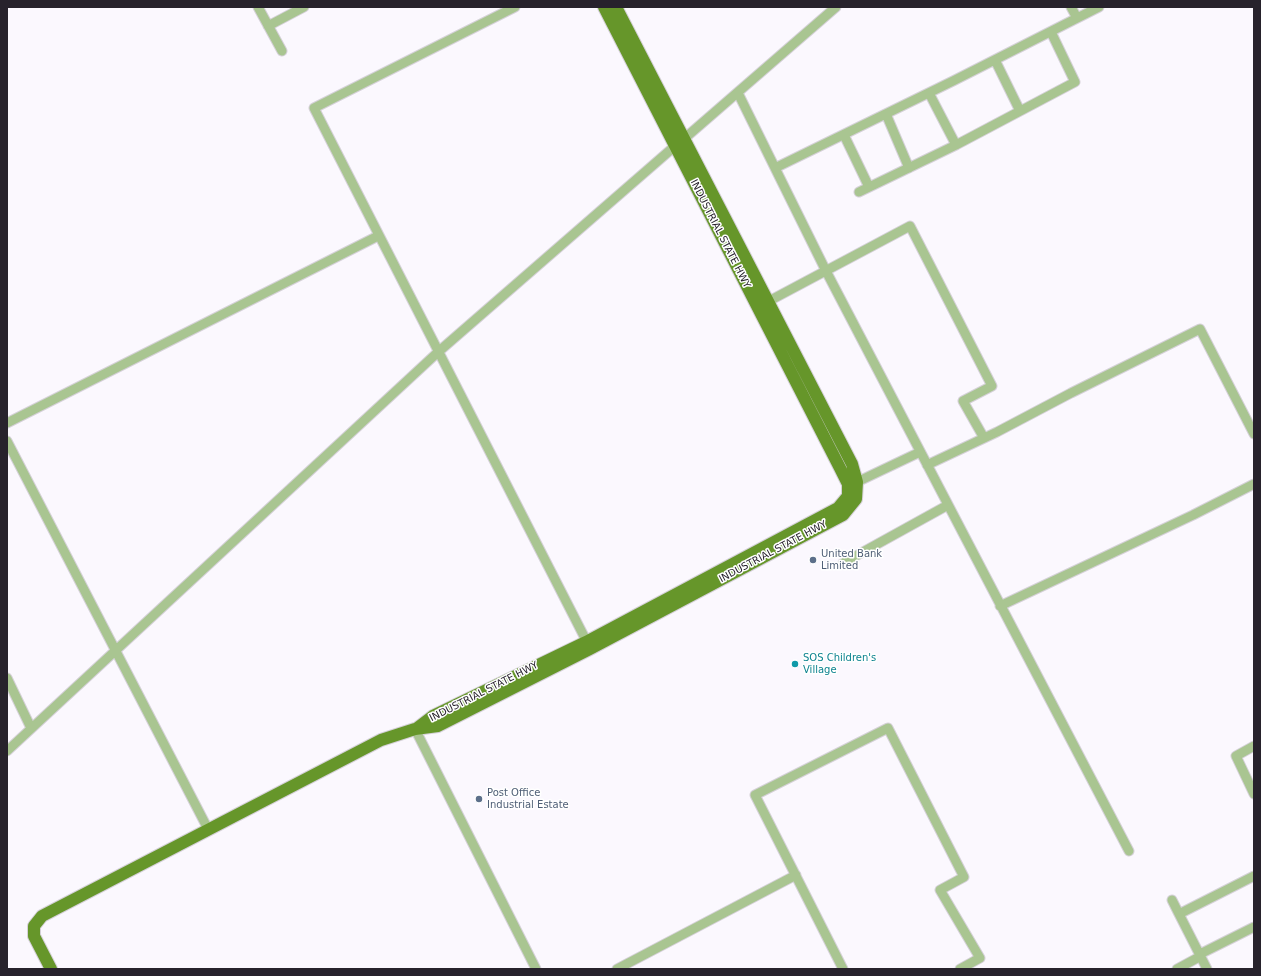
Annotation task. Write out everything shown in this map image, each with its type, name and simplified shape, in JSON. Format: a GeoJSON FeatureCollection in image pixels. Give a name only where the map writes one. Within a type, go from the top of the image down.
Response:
{"type":"FeatureCollection","features":[{"type":"Feature","properties":{"kind":"main road","name":"INDUSTRIAL STATE HWY"},"geometry":{"type":"LineString","coordinates":[[588,646],[838,508],[848,496],[848,484],[705,191],[685,138],[654,92],[604,7]]}},
{"type":"Feature","properties":{"kind":"main road","name":"INDUSTRIAL STATE HWY"},"geometry":{"type":"LineString","coordinates":[[51,969],[34,936],[34,926],[42,916],[381,740],[415,729],[433,716],[588,646],[843,515],[856,500],[858,482],[852,464],[769,301],[705,191],[675,146],[654,92],[616,7]]}},
{"type":"Feature","properties":{"kind":"street"},"geometry":{"type":"LineString","coordinates":[[258,7],[282,51]]}},
{"type":"Feature","properties":{"kind":"street"},"geometry":{"type":"LineString","coordinates":[[268,26],[304,7]]}},
{"type":"Feature","properties":{"kind":"street"},"geometry":{"type":"LineString","coordinates":[[515,7],[314,108],[588,646]]}},
{"type":"Feature","properties":{"kind":"street"},"geometry":{"type":"LineString","coordinates":[[685,138],[836,7]]}},
{"type":"Feature","properties":{"kind":"street"},"geometry":{"type":"LineString","coordinates":[[1071,7],[1077,18]]}},
{"type":"Feature","properties":{"kind":"street"},"geometry":{"type":"LineString","coordinates":[[775,168],[930,93],[1099,7]]}},
{"type":"Feature","properties":{"kind":"street"},"geometry":{"type":"LineString","coordinates":[[859,192],[956,145],[1074,82],[1051,32]]}},
{"type":"Feature","properties":{"kind":"street"},"geometry":{"type":"LineString","coordinates":[[994,60],[1020,111]]}},
{"type":"Feature","properties":{"kind":"street"},"geometry":{"type":"LineString","coordinates":[[738,93],[826,271],[1129,851]]}},
{"type":"Feature","properties":{"kind":"street"},"geometry":{"type":"LineString","coordinates":[[930,93],[956,145]]}},
{"type":"Feature","properties":{"kind":"street"},"geometry":{"type":"LineString","coordinates":[[886,114],[909,168]]}},
{"type":"Feature","properties":{"kind":"street"},"geometry":{"type":"LineString","coordinates":[[844,135],[869,187]]}},
{"type":"Feature","properties":{"kind":"street"},"geometry":{"type":"LineString","coordinates":[[7,751],[114,650],[438,352],[675,146]]}},
{"type":"Feature","properties":{"kind":"street"},"geometry":{"type":"LineString","coordinates":[[769,301],[910,226],[992,386],[963,401],[984,438]]}},
{"type":"Feature","properties":{"kind":"street"},"geometry":{"type":"LineString","coordinates":[[7,423],[378,236]]}},
{"type":"Feature","properties":{"kind":"street"},"geometry":{"type":"LineString","coordinates":[[927,465],[984,438],[1200,329],[1254,434]]}},
{"type":"Feature","properties":{"kind":"street"},"geometry":{"type":"LineString","coordinates":[[7,441],[208,829]]}},
{"type":"Feature","properties":{"kind":"street"},"geometry":{"type":"LineString","coordinates":[[858,482],[920,452]]}},
{"type":"Feature","properties":{"kind":"street"},"geometry":{"type":"LineString","coordinates":[[1000,606],[1193,515],[1254,484]]}},
{"type":"Feature","properties":{"kind":"street"},"geometry":{"type":"LineString","coordinates":[[843,563],[948,505]]}},
{"type":"Feature","properties":{"kind":"street"},"geometry":{"type":"LineString","coordinates":[[7,678],[32,728]]}},
{"type":"Feature","properties":{"kind":"street"},"geometry":{"type":"LineString","coordinates":[[843,969],[755,795],[888,728],[964,877],[940,890],[980,958],[960,969]]}},
{"type":"Feature","properties":{"kind":"street"},"geometry":{"type":"LineString","coordinates":[[415,729],[536,969]]}},
{"type":"Feature","properties":{"kind":"street"},"geometry":{"type":"LineString","coordinates":[[1254,746],[1236,756],[1254,794]]}},
{"type":"Feature","properties":{"kind":"street"},"geometry":{"type":"LineString","coordinates":[[617,969],[796,876]]}},
{"type":"Feature","properties":{"kind":"street"},"geometry":{"type":"LineString","coordinates":[[1179,914],[1254,876]]}},
{"type":"Feature","properties":{"kind":"street"},"geometry":{"type":"LineString","coordinates":[[1172,900],[1207,969]]}},
{"type":"Feature","properties":{"kind":"street"},"geometry":{"type":"LineString","coordinates":[[1177,969],[1254,927]]}},
{"type":"Feature","properties":{"kind":"place","name":"United Bank Limited"},"geometry":{"type":"Point","coordinates":[813,560]}},
{"type":"Feature","properties":{"kind":"place","name":"SOS Children's Village"},"geometry":{"type":"Point","coordinates":[795,664]}},
{"type":"Feature","properties":{"kind":"place","name":"Post Office Industrial Estate"},"geometry":{"type":"Point","coordinates":[479,799]}}]}
